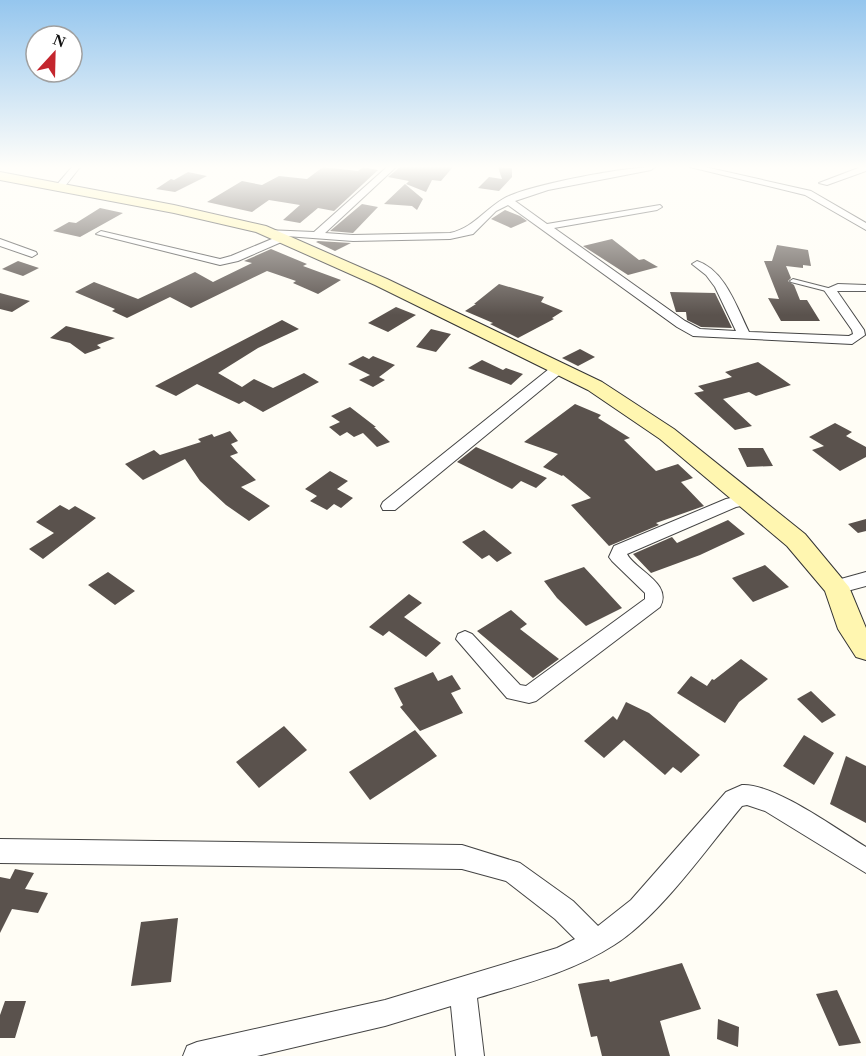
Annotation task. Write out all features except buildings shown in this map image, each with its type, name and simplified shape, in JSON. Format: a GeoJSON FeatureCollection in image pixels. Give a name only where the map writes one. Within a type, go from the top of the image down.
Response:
{"type":"FeatureCollection","features":[{"type":"Feature","properties":{"kind":"street"},"geometry":{"type":"LineString","coordinates":[[205,216],[240,223],[276,235],[381,282],[595,386],[667,434],[796,540],[836,587],[852,629],[866,649]]}},
{"type":"Feature","properties":{"kind":"street"},"geometry":{"type":"LineString","coordinates":[[316,236],[338,216]]}},
{"type":"Feature","properties":{"kind":"street"},"geometry":{"type":"LineString","coordinates":[[101,234],[220,262],[234,259],[276,235],[429,238],[470,232],[486,216]]}},
{"type":"Feature","properties":{"kind":"street"},"geometry":{"type":"LineString","coordinates":[[530,216],[697,333],[852,340],[856,338],[858,330],[830,290],[838,287],[866,288]]}},
{"type":"Feature","properties":{"kind":"street"},"geometry":{"type":"LineString","coordinates":[[545,227],[605,216]]}},
{"type":"Feature","properties":{"kind":"street"},"geometry":{"type":"LineString","coordinates":[[847,216],[866,227]]}},
{"type":"Feature","properties":{"kind":"street"},"geometry":{"type":"LineString","coordinates":[[0,242],[32,254]]}},
{"type":"Feature","properties":{"kind":"street"},"geometry":{"type":"LineString","coordinates":[[697,264],[710,273],[720,286],[745,336]]}},
{"type":"Feature","properties":{"kind":"street"},"geometry":{"type":"LineString","coordinates":[[389,506],[559,368]]}},
{"type":"Feature","properties":{"kind":"street"},"geometry":{"type":"LineString","coordinates":[[465,639],[514,692],[529,695],[654,602],[654,591],[618,557],[620,550],[732,503],[745,500]]}},
{"type":"Feature","properties":{"kind":"street"},"geometry":{"type":"LineString","coordinates":[[836,587],[866,579]]}},
{"type":"Feature","properties":{"kind":"street"},"geometry":{"type":"LineString","coordinates":[[197,1056],[384,1014],[561,960],[606,936],[640,909],[734,799],[743,795],[756,797],[784,811],[866,861]]}},
{"type":"Feature","properties":{"kind":"street"},"geometry":{"type":"LineString","coordinates":[[0,851],[462,857],[512,871],[564,910],[596,942]]}},
{"type":"Feature","properties":{"kind":"street"},"geometry":{"type":"LineString","coordinates":[[463,990],[470,1056]]}},
{"type":"Feature","properties":{"kind":"lane"},"geometry":{"type":"LineString","coordinates":[[793,281],[830,290]]}}]}
